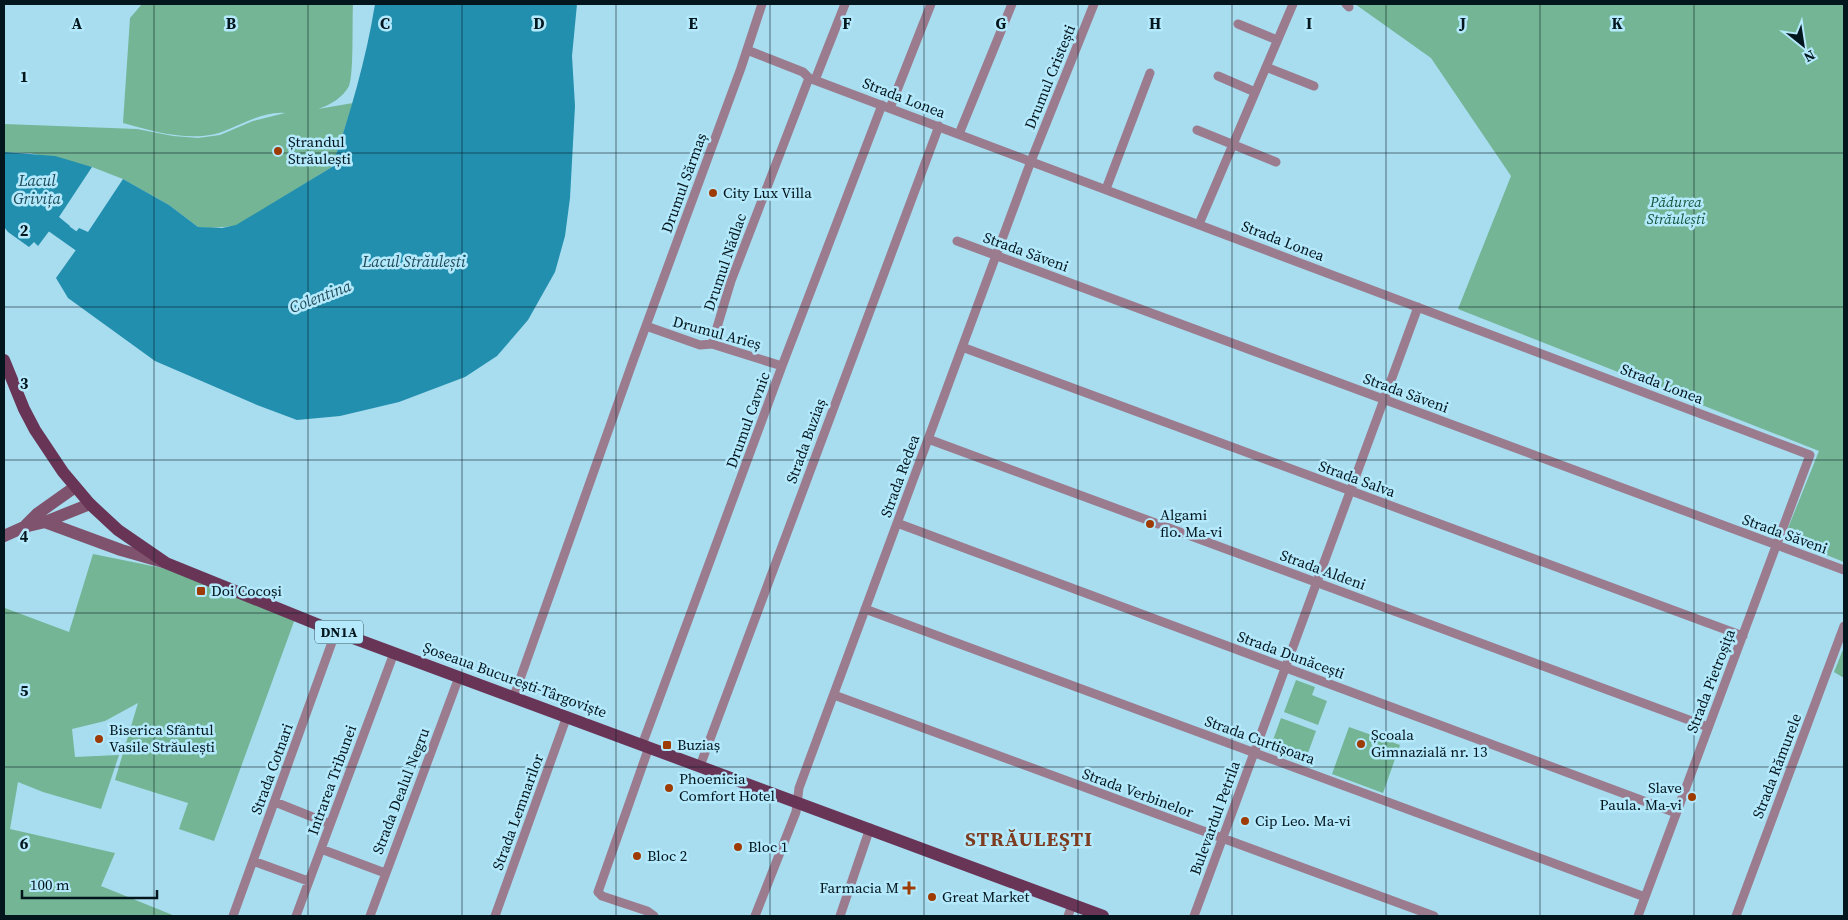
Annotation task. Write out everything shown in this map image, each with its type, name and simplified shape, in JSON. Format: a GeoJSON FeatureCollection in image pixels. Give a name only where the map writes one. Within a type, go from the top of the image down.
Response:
{"type":"FeatureCollection","features":[{"type":"Feature","properties":{"kind":"main road","name":"Șoseaua București-Târgoviște"},"geometry":{"type":"LineString","coordinates":[[4,360],[34,430],[55,462],[90,504],[118,530],[166,563],[206,581],[394,653],[870,828],[1070,911],[1103,916]]}},
{"type":"Feature","properties":{"kind":"main road"},"geometry":{"type":"LineString","coordinates":[[24,527],[37,514],[75,487]]}},
{"type":"Feature","properties":{"kind":"main road"},"geometry":{"type":"LineString","coordinates":[[4,536],[90,504]]}},
{"type":"Feature","properties":{"kind":"main road"},"geometry":{"type":"LineString","coordinates":[[44,522],[115,548],[166,563]]}},
{"type":"Feature","properties":{"kind":"street","name":"Drumul Sărmaș"},"geometry":{"type":"LineString","coordinates":[[514,696],[762,4]]}},
{"type":"Feature","properties":{"kind":"street","name":"Drumul Nădlac"},"geometry":{"type":"LineString","coordinates":[[712,344],[731,281],[844,4]]}},
{"type":"Feature","properties":{"kind":"street","name":"Drumul Cavnic"},"geometry":{"type":"LineString","coordinates":[[654,916],[647,911],[602,896],[598,892],[646,746],[782,366],[886,106],[931,4]]}},
{"type":"Feature","properties":{"kind":"street"},"geometry":{"type":"LineString","coordinates":[[959,134],[1012,4]]}},
{"type":"Feature","properties":{"kind":"street","name":"Drumul Cristești"},"geometry":{"type":"LineString","coordinates":[[1031,161],[1094,4]]}},
{"type":"Feature","properties":{"kind":"street"},"geometry":{"type":"LineString","coordinates":[[1199,224],[1293,4]]}},
{"type":"Feature","properties":{"kind":"street"},"geometry":{"type":"LineString","coordinates":[[1238,24],[1277,40]]}},
{"type":"Feature","properties":{"kind":"street","name":"Strada Lonea"},"geometry":{"type":"LineString","coordinates":[[747,50],[803,72],[812,79],[1810,455]]}},
{"type":"Feature","properties":{"kind":"street"},"geometry":{"type":"LineString","coordinates":[[1266,67],[1314,86]]}},
{"type":"Feature","properties":{"kind":"street"},"geometry":{"type":"LineString","coordinates":[[1106,189],[1150,73]]}},
{"type":"Feature","properties":{"kind":"street"},"geometry":{"type":"LineString","coordinates":[[1218,76],[1256,92]]}},
{"type":"Feature","properties":{"kind":"street","name":"Strada Buziaș"},"geometry":{"type":"LineString","coordinates":[[700,766],[938,126]]}},
{"type":"Feature","properties":{"kind":"street"},"geometry":{"type":"LineString","coordinates":[[1197,130],[1276,162]]}},
{"type":"Feature","properties":{"kind":"street","name":"Strada Redea"},"geometry":{"type":"LineString","coordinates":[[755,916],[796,812],[799,788],[1031,161]]}},
{"type":"Feature","properties":{"kind":"street","name":"Strada Săveni"},"geometry":{"type":"LineString","coordinates":[[958,242],[1844,570]]}},
{"type":"Feature","properties":{"kind":"street","name":"Bulevardul Petrila"},"geometry":{"type":"LineString","coordinates":[[1194,916],[1418,307]]}},
{"type":"Feature","properties":{"kind":"street","name":"Drumul Arieș"},"geometry":{"type":"LineString","coordinates":[[646,326],[700,345],[712,344],[782,366]]}},
{"type":"Feature","properties":{"kind":"street","name":"Strada Salva"},"geometry":{"type":"LineString","coordinates":[[962,347],[1742,636]]}},
{"type":"Feature","properties":{"kind":"street","name":"Strada Aldeni"},"geometry":{"type":"LineString","coordinates":[[928,439],[1708,728]]}},
{"type":"Feature","properties":{"kind":"street","name":"Strada Pietroșița"},"geometry":{"type":"LineString","coordinates":[[1638,916],[1810,455]]}},
{"type":"Feature","properties":{"kind":"street","name":"Strada Dunăcești"},"geometry":{"type":"LineString","coordinates":[[897,523],[1676,813]]}},
{"type":"Feature","properties":{"kind":"street","name":"Strada Curtișoara"},"geometry":{"type":"LineString","coordinates":[[865,609],[1645,897]]}},
{"type":"Feature","properties":{"kind":"street","name":"Strada Rămurele"},"geometry":{"type":"LineString","coordinates":[[1736,916],[1844,626]]}},
{"type":"Feature","properties":{"kind":"street","name":"Strada Cotnari"},"geometry":{"type":"LineString","coordinates":[[232,916],[336,631]]}},
{"type":"Feature","properties":{"kind":"street","name":"Intrarea Tribunei"},"geometry":{"type":"LineString","coordinates":[[296,916],[394,653]]}},
{"type":"Feature","properties":{"kind":"street","name":"Strada Dealul Negru"},"geometry":{"type":"LineString","coordinates":[[370,916],[459,676]]}},
{"type":"Feature","properties":{"kind":"street","name":"Strada Verbinelor"},"geometry":{"type":"LineString","coordinates":[[834,695],[1434,916]]}},
{"type":"Feature","properties":{"kind":"street","name":"Strada Lemnarilor"},"geometry":{"type":"LineString","coordinates":[[495,916],[567,716]]}},
{"type":"Feature","properties":{"kind":"street"},"geometry":{"type":"LineString","coordinates":[[275,802],[330,824]]}},
{"type":"Feature","properties":{"kind":"street"},"geometry":{"type":"LineString","coordinates":[[840,916],[870,828]]}},
{"type":"Feature","properties":{"kind":"street"},"geometry":{"type":"LineString","coordinates":[[321,848],[385,873]]}},
{"type":"Feature","properties":{"kind":"street"},"geometry":{"type":"LineString","coordinates":[[253,861],[308,881]]}},
{"type":"Feature","properties":{"kind":"green space"},"geometry":{"type":"Polygon","coordinates":[[[142,4],[353,4],[352,59],[349,86],[336,100],[318,109],[353,103],[332,167],[236,226],[210,228],[198,227],[169,205],[123,179],[92,167],[30,153],[4,152],[4,124],[137,129],[173,136],[198,138],[220,135],[253,121],[285,113],[268,114],[219,133],[195,136],[170,134],[123,123],[130,18],[142,4]]]}},
{"type":"Feature","properties":{"kind":"green space","name":"Pădurea Străulești"},"geometry":{"type":"Polygon","coordinates":[[[1355,4],[1844,4],[1844,562],[1784,538],[1819,451],[1458,309],[1511,176],[1431,58],[1355,4]]]}},
{"type":"Feature","properties":{"kind":"green space"},"geometry":{"type":"Polygon","coordinates":[[[93,554],[187,573],[296,616],[214,841],[179,829],[188,803],[115,780],[138,703],[105,721],[72,729],[75,757],[119,755],[101,809],[43,792],[18,782],[10,829],[115,853],[101,886],[175,916],[4,916],[5,608],[69,632],[93,554]]]}},
{"type":"Feature","properties":{"kind":"green space"},"geometry":{"type":"Polygon","coordinates":[[[1844,647],[1844,678],[1834,672],[1844,647]]]}},
{"type":"Feature","properties":{"kind":"green space"},"geometry":{"type":"Polygon","coordinates":[[[1296,680],[1315,687],[1312,695],[1327,701],[1318,725],[1284,712],[1296,680]]]}},
{"type":"Feature","properties":{"kind":"green space"},"geometry":{"type":"Polygon","coordinates":[[[1281,718],[1316,731],[1304,764],[1269,751],[1281,718]]]}},
{"type":"Feature","properties":{"kind":"green space"},"geometry":{"type":"Polygon","coordinates":[[[1349,727],[1400,745],[1383,793],[1332,774],[1349,727]]]}},
{"type":"Feature","properties":{"kind":"water","name":"Lacul Străulești"},"geometry":{"type":"Polygon","coordinates":[[[375,4],[577,4],[572,56],[575,106],[570,198],[565,236],[555,272],[528,320],[497,356],[465,377],[399,402],[340,416],[297,420],[155,361],[68,298],[56,278],[78,247],[69,241],[79,228],[88,232],[123,179],[169,205],[198,227],[222,228],[236,225],[332,167],[357,87],[375,4]]]}},
{"type":"Feature","properties":{"kind":"water","name":"Lacul Grivița"},"geometry":{"type":"Polygon","coordinates":[[[4,152],[55,156],[92,167],[59,217],[70,226],[61,239],[50,230],[38,246],[34,242],[29,247],[4,227],[4,152]]]}},
{"type":"Feature","properties":{"kind":"waterway","name":"Colentina"},"geometry":{"type":"LineString","coordinates":[[48,221],[89,250]]}},
{"type":"Feature","properties":{"kind":"place","name":"Ștrandul Străulești"},"geometry":{"type":"Point","coordinates":[278,151]}},
{"type":"Feature","properties":{"kind":"place","name":"City Lux Villa"},"geometry":{"type":"Point","coordinates":[713,193]}},
{"type":"Feature","properties":{"kind":"place","name":"Algami flo. Ma-vi"},"geometry":{"type":"Point","coordinates":[1150,524]}},
{"type":"Feature","properties":{"kind":"place","name":"Doi Cocoși"},"geometry":{"type":"Point","coordinates":[201,591]}},
{"type":"Feature","properties":{"kind":"place","name":"Biserica Sfântul Vasile Străulești"},"geometry":{"type":"Point","coordinates":[99,739]}},
{"type":"Feature","properties":{"kind":"place","name":"Școala Gimnazială nr. 13"},"geometry":{"type":"Point","coordinates":[1361,744]}},
{"type":"Feature","properties":{"kind":"place","name":"Buziaș"},"geometry":{"type":"Point","coordinates":[667,745]}},
{"type":"Feature","properties":{"kind":"place","name":"Phoenicia Comfort Hotel"},"geometry":{"type":"Point","coordinates":[669,788]}},
{"type":"Feature","properties":{"kind":"place","name":"Slave Paula. Ma-vi"},"geometry":{"type":"Point","coordinates":[1692,797]}},
{"type":"Feature","properties":{"kind":"place","name":"Cip Leo. Ma-vi"},"geometry":{"type":"Point","coordinates":[1245,821]}},
{"type":"Feature","properties":{"kind":"place","name":"Bloc 1"},"geometry":{"type":"Point","coordinates":[738,847]}},
{"type":"Feature","properties":{"kind":"place","name":"Bloc 2"},"geometry":{"type":"Point","coordinates":[637,856]}},
{"type":"Feature","properties":{"kind":"place","name":"Farmacia M"},"geometry":{"type":"Point","coordinates":[909,888]}},
{"type":"Feature","properties":{"kind":"place","name":"Great Market"},"geometry":{"type":"Point","coordinates":[932,897]}},
{"type":"Feature","properties":{"kind":"district","name":"STRĂULEŞTI"},"geometry":{"type":"Point","coordinates":[1029,839]}}]}
